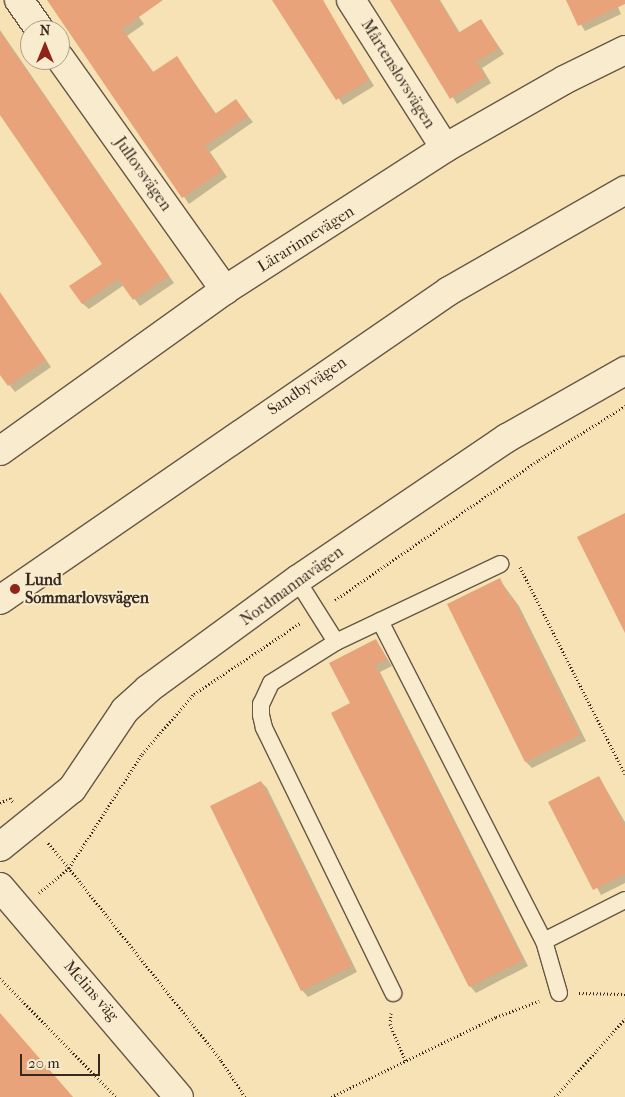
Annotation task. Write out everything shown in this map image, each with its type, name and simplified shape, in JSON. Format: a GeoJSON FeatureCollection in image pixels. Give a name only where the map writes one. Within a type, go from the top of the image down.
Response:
{"type":"FeatureCollection","features":[{"type":"Feature","properties":{"kind":"street"},"geometry":{"type":"LineString","coordinates":[[19,0],[33,20]]}},
{"type":"Feature","properties":{"kind":"street","name":"Mårtenslovsvägen"},"geometry":{"type":"LineString","coordinates":[[352,0],[445,148]]}},
{"type":"Feature","properties":{"kind":"street","name":"Lärarinnevägen"},"geometry":{"type":"LineString","coordinates":[[3,442],[225,290],[445,148],[564,80],[625,50]]}},
{"type":"Feature","properties":{"kind":"street","name":"Jullovsvägen"},"geometry":{"type":"LineString","coordinates":[[69,70],[225,290]]}},
{"type":"Feature","properties":{"kind":"street","name":"Sandbyvägen"},"geometry":{"type":"LineString","coordinates":[[0,600],[291,396],[448,291],[625,190]]}},
{"type":"Feature","properties":{"kind":"street","name":"Nordmannavägen"},"geometry":{"type":"LineString","coordinates":[[0,847],[31,824],[72,789],[125,710],[148,689],[297,580],[507,438],[625,371]]}},
{"type":"Feature","properties":{"kind":"street","name":"Melins väg"},"geometry":{"type":"LineString","coordinates":[[0,887],[179,1097]]}},
{"type":"Feature","properties":{"kind":"lane"},"geometry":{"type":"LineString","coordinates":[[393,992],[264,728],[261,704],[271,682],[336,642],[500,564]]}},
{"type":"Feature","properties":{"kind":"lane"},"geometry":{"type":"LineString","coordinates":[[297,580],[336,642]]}},
{"type":"Feature","properties":{"kind":"lane"},"geometry":{"type":"LineString","coordinates":[[380,622],[544,941],[560,993]]}},
{"type":"Feature","properties":{"kind":"lane"},"geometry":{"type":"LineString","coordinates":[[544,941],[625,900]]}},
{"type":"Feature","properties":{"kind":"path"},"geometry":{"type":"LineString","coordinates":[[500,564],[522,569],[625,774]]}},
{"type":"Feature","properties":{"kind":"path"},"geometry":{"type":"LineString","coordinates":[[0,803],[10,798],[69,868],[20,910]]}},
{"type":"Feature","properties":{"kind":"path"},"geometry":{"type":"LineString","coordinates":[[0,978],[116,1097]]}},
{"type":"Feature","properties":{"kind":"path"},"geometry":{"type":"LineString","coordinates":[[393,992],[390,1024],[406,1062]]}},
{"type":"Feature","properties":{"kind":"path"},"geometry":{"type":"LineString","coordinates":[[331,1097],[496,1017],[560,993],[625,994]]}},
{"type":"Feature","properties":{"kind":"path"},"geometry":{"type":"LineString","coordinates":[[555,1097],[625,1019]]}},
{"type":"Feature","properties":{"kind":"building"},"geometry":{"type":"Polygon","coordinates":[[[47,0],[163,0],[122,29],[153,72],[177,56],[215,114],[236,99],[248,116],[205,146],[222,171],[182,198],[70,34],[70,20],[61,20],[47,0]]]}},
{"type":"Feature","properties":{"kind":"building"},"geometry":{"type":"Polygon","coordinates":[[[272,0],[323,0],[369,80],[336,100],[272,0]]]}},
{"type":"Feature","properties":{"kind":"building"},"geometry":{"type":"Polygon","coordinates":[[[390,0],[439,0],[458,33],[481,19],[499,48],[476,62],[486,77],[450,99],[390,0]]]}},
{"type":"Feature","properties":{"kind":"building"},"geometry":{"type":"Polygon","coordinates":[[[566,0],[625,0],[625,4],[578,26],[566,0]]]}},
{"type":"Feature","properties":{"kind":"building"},"geometry":{"type":"Polygon","coordinates":[[[0,32],[20,61],[20,70],[26,70],[169,276],[133,300],[118,279],[82,304],[69,286],[102,264],[0,115],[0,32]]]}},
{"type":"Feature","properties":{"kind":"building"},"geometry":{"type":"Polygon","coordinates":[[[0,292],[46,360],[8,386],[0,375],[0,292]]]}},
{"type":"Feature","properties":{"kind":"building"},"geometry":{"type":"Polygon","coordinates":[[[625,513],[625,633],[577,537],[625,513]]]}},
{"type":"Feature","properties":{"kind":"building"},"geometry":{"type":"Polygon","coordinates":[[[500,578],[510,599],[513,598],[580,735],[525,762],[447,604],[500,578]]]}},
{"type":"Feature","properties":{"kind":"building"},"geometry":{"type":"Polygon","coordinates":[[[376,639],[387,659],[375,665],[523,960],[469,987],[331,713],[350,703],[329,663],[376,639]]]}},
{"type":"Feature","properties":{"kind":"building"},"geometry":{"type":"Polygon","coordinates":[[[599,776],[625,826],[625,874],[593,890],[548,802],[599,776]]]}},
{"type":"Feature","properties":{"kind":"building"},"geometry":{"type":"Polygon","coordinates":[[[261,781],[352,966],[301,991],[210,806],[261,781]]]}},
{"type":"Feature","properties":{"kind":"building"},"geometry":{"type":"Polygon","coordinates":[[[0,1013],[21,1037],[73,1097],[0,1097],[0,1013]]]}},
{"type":"Feature","properties":{"kind":"place","name":"Lund Sommarlovsvägen"},"geometry":{"type":"Point","coordinates":[15,589]}}]}
